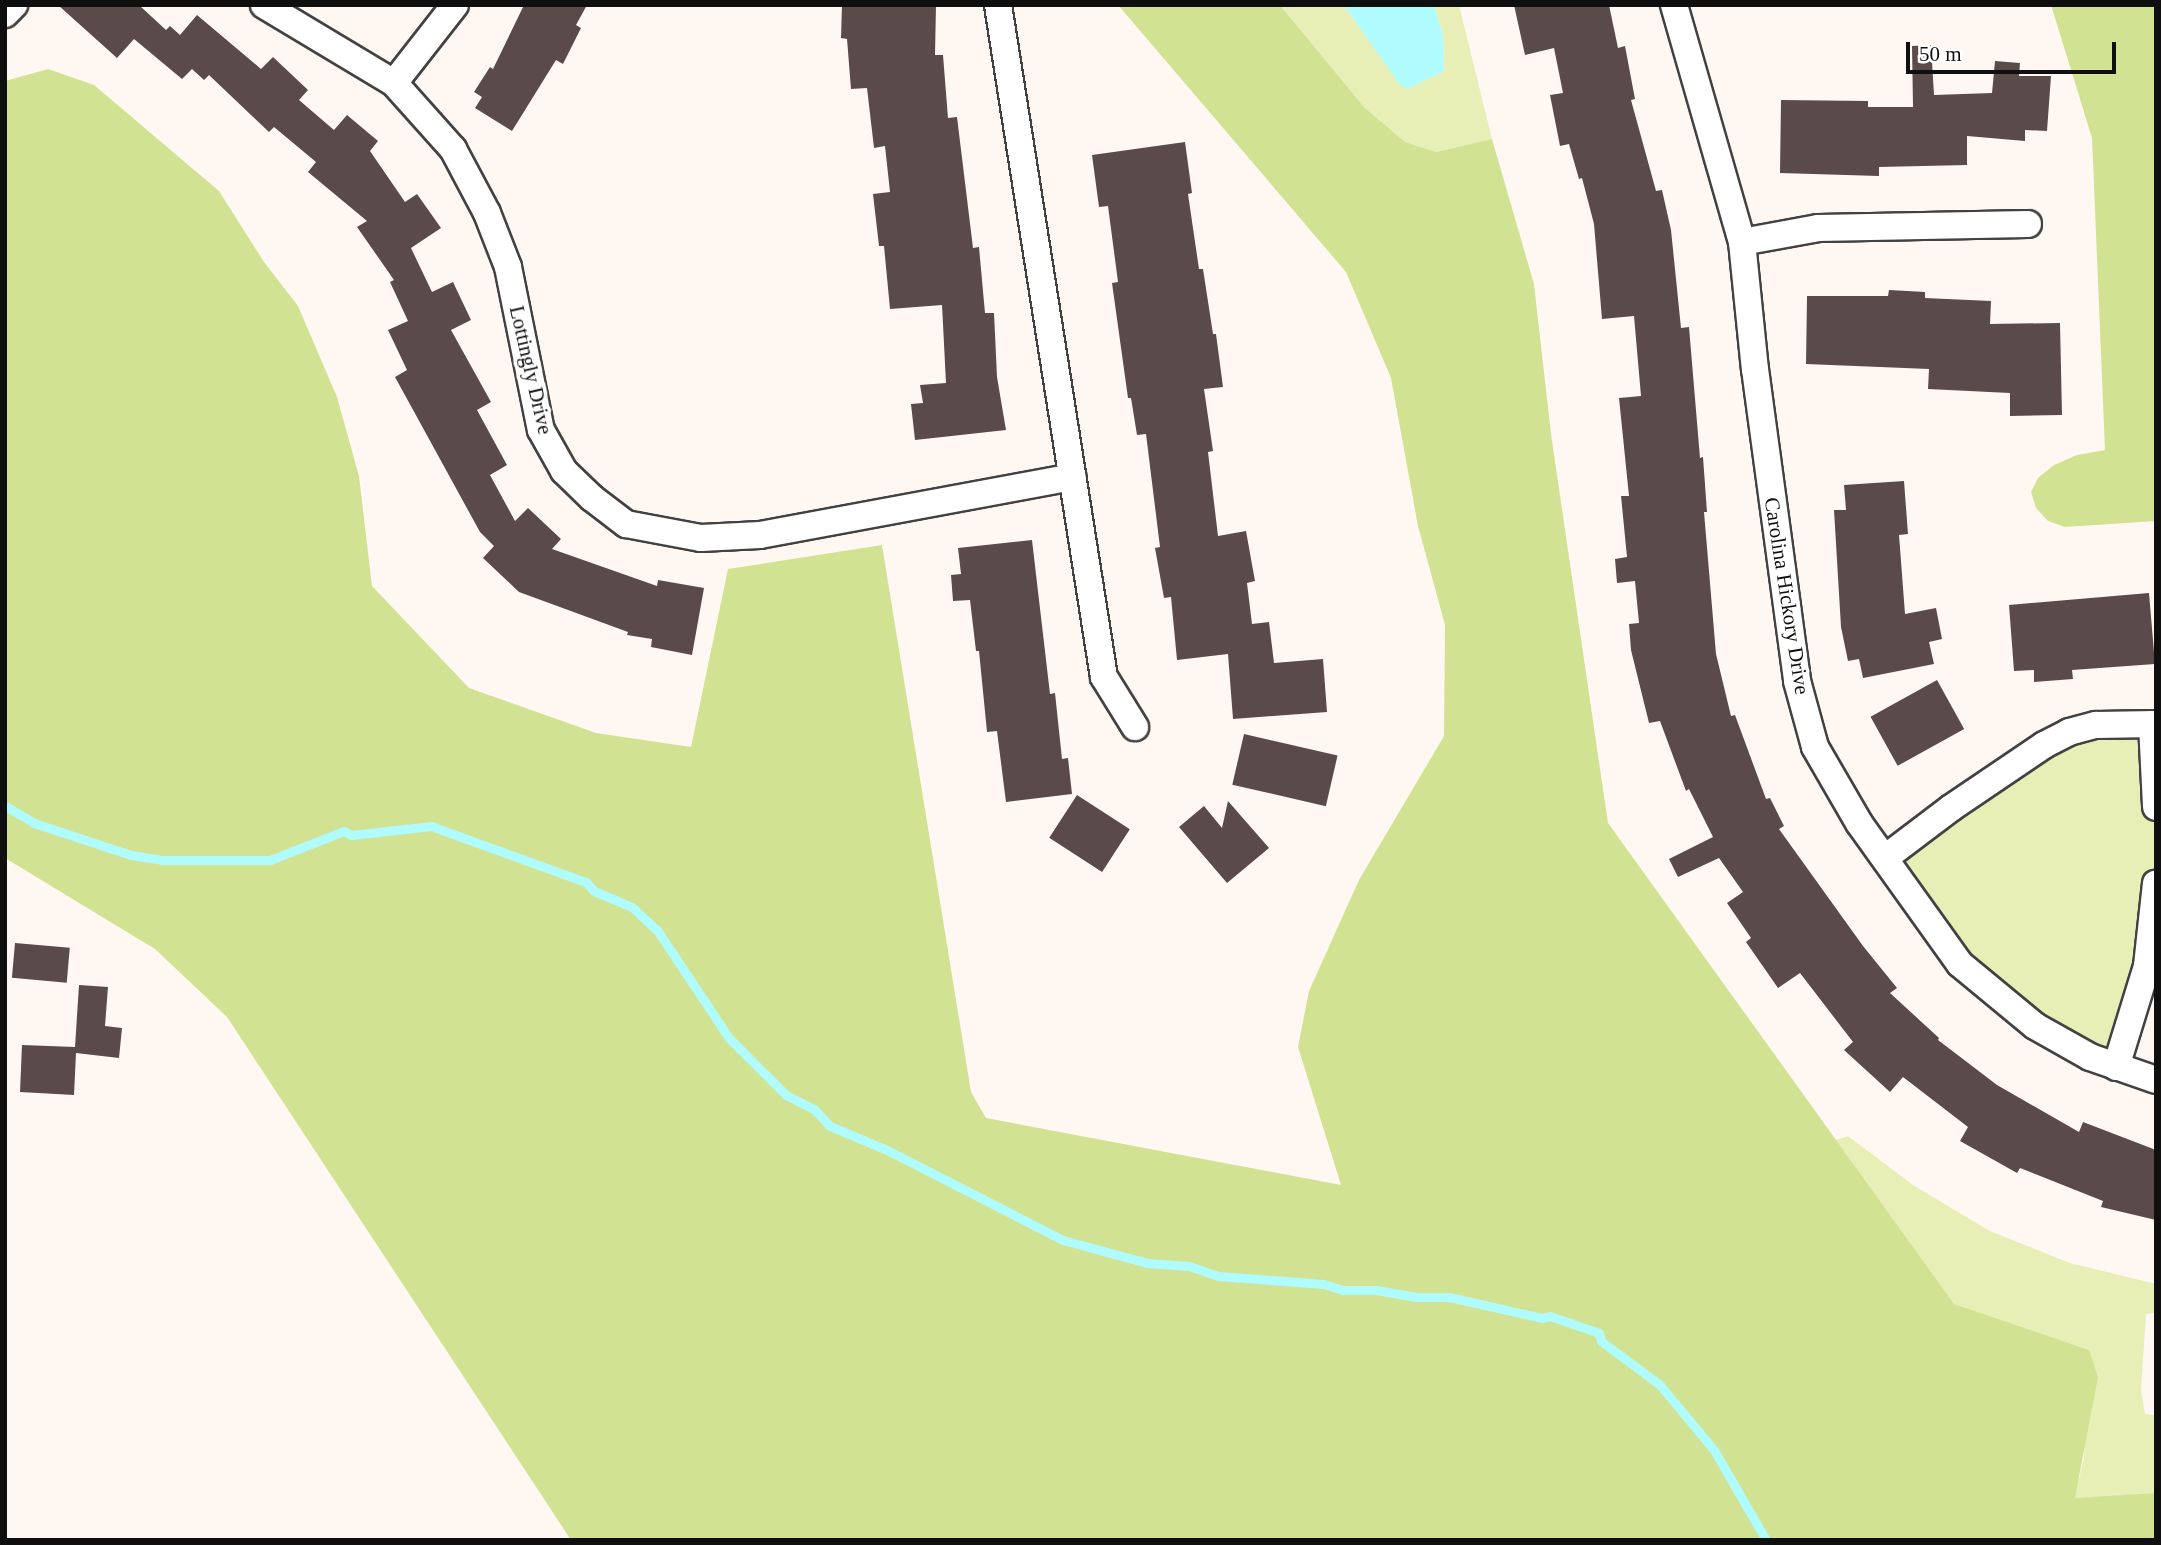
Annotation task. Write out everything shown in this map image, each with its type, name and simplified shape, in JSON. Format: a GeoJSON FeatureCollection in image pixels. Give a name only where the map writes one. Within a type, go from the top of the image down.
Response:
{"type":"FeatureCollection","features":[{"type":"Feature","properties":{"kind":"street"},"geometry":{"type":"LineString","coordinates":[[5,14],[13,5]]}},
{"type":"Feature","properties":{"kind":"street","name":"Lottingly Drive"},"geometry":{"type":"LineString","coordinates":[[264,5],[394,83],[453,149],[487,213],[508,267],[541,430],[564,471],[592,498],[626,524],[701,538],[760,534],[1073,477]]}},
{"type":"Feature","properties":{"kind":"street"},"geometry":{"type":"LineString","coordinates":[[394,83],[455,5]]}},
{"type":"Feature","properties":{"kind":"street"},"geometry":{"type":"LineString","coordinates":[[998,5],[1104,677],[1135,727]]}},
{"type":"Feature","properties":{"kind":"street","name":"Carolina Hickory Drive"},"geometry":{"type":"LineString","coordinates":[[1674,5],[1742,242],[1755,369],[1797,681],[1815,747],[1859,823],[1960,964],[2035,1026],[2116,1067],[2156,1080]]}},
{"type":"Feature","properties":{"kind":"street"},"geometry":{"type":"LineString","coordinates":[[1742,242],[1818,228],[2028,225]]}},
{"type":"Feature","properties":{"kind":"street"},"geometry":{"type":"LineString","coordinates":[[1885,858],[1961,801],[2044,745],[2069,732],[2096,725],[2154,724],[2156,807]]}},
{"type":"Feature","properties":{"kind":"street"},"geometry":{"type":"LineString","coordinates":[[2116,1067],[2147,966],[2156,883]]}},
{"type":"Feature","properties":{"kind":"green space"},"geometry":{"type":"Polygon","coordinates":[[[1118,5],[1280,5],[1364,107],[1405,142],[1436,152],[1492,139],[1534,284],[1551,434],[1608,823],[1954,1304],[2089,1350],[2098,1377],[2075,1498],[2156,1493],[2156,1540],[571,1540],[227,1017],[155,949],[5,858],[5,81],[48,69],[94,85],[219,191],[264,262],[298,306],[337,397],[359,476],[372,586],[469,688],[596,733],[691,747],[728,569],[882,545],[971,1092],[986,1118],[1341,1185],[1298,1047],[1309,991],[1359,880],[1444,736],[1445,625],[1418,526],[1391,378],[1346,272],[1118,5]]]}},
{"type":"Feature","properties":{"kind":"green space"},"geometry":{"type":"Polygon","coordinates":[[[1280,5],[1344,5],[1400,84],[1407,89],[1444,71],[1443,35],[1434,5],[1459,5],[1492,139],[1436,152],[1405,142],[1364,107],[1280,5]]]}},
{"type":"Feature","properties":{"kind":"green space"},"geometry":{"type":"Polygon","coordinates":[[[2051,5],[2156,5],[2156,521],[2065,527],[2048,521],[2036,508],[2031,492],[2038,478],[2054,465],[2077,455],[2105,450],[2092,138],[2051,5]]]}},
{"type":"Feature","properties":{"kind":"green space"},"geometry":{"type":"Polygon","coordinates":[[[2152,724],[2156,883],[2116,1067],[1994,995],[1885,858],[2044,745],[2152,724]]]}},
{"type":"Feature","properties":{"kind":"green space"},"geometry":{"type":"Polygon","coordinates":[[[1848,1136],[1913,1185],[1990,1231],[2070,1263],[2156,1284],[2156,1313],[2146,1314],[2141,1390],[2145,1414],[2156,1415],[2156,1493],[2074,1499],[2084,1458],[2089,1350],[1954,1305],[1836,1140],[1848,1136]]]}},
{"type":"Feature","properties":{"kind":"water"},"geometry":{"type":"Polygon","coordinates":[[[1344,5],[1434,5],[1443,35],[1444,71],[1407,89],[1400,85],[1344,5]]]}},
{"type":"Feature","properties":{"kind":"building"},"geometry":{"type":"Polygon","coordinates":[[[58,5],[139,5],[166,30],[170,26],[180,35],[197,15],[261,69],[273,57],[308,90],[299,100],[334,130],[347,115],[378,141],[370,151],[405,202],[417,194],[441,228],[411,248],[432,292],[453,282],[471,320],[451,330],[491,402],[477,410],[507,465],[490,475],[515,521],[528,508],[561,539],[552,549],[657,586],[658,580],[704,588],[692,655],[651,647],[652,639],[627,635],[628,632],[519,592],[483,558],[494,546],[480,532],[395,377],[407,370],[388,330],[408,321],[390,282],[394,280],[357,227],[367,221],[308,172],[316,162],[274,127],[269,132],[209,75],[204,80],[192,69],[182,79],[134,39],[117,58],[58,5]]]}},
{"type":"Feature","properties":{"kind":"building"},"geometry":{"type":"Polygon","coordinates":[[[524,5],[587,5],[576,25],[581,28],[563,64],[556,60],[512,131],[475,108],[482,97],[474,92],[490,67],[493,69],[524,5]]]}},
{"type":"Feature","properties":{"kind":"building"},"geometry":{"type":"Polygon","coordinates":[[[842,5],[936,5],[935,55],[943,55],[948,118],[957,117],[973,248],[979,247],[985,313],[994,313],[997,377],[1006,430],[915,440],[911,404],[923,403],[920,385],[946,383],[942,305],[890,309],[884,246],[879,246],[873,194],[890,192],[885,146],[874,148],[867,88],[851,89],[847,39],[841,38],[842,5]]]}},
{"type":"Feature","properties":{"kind":"building"},"geometry":{"type":"Polygon","coordinates":[[[1514,5],[1609,5],[1618,48],[1625,46],[1635,99],[1631,100],[1656,191],[1662,190],[1671,230],[1681,328],[1689,327],[1700,458],[1703,457],[1707,512],[1704,512],[1716,654],[1731,716],[1735,715],[1766,799],[1770,798],[1784,826],[1779,829],[1863,946],[1897,988],[1890,993],[1939,1038],[1938,1040],[1997,1085],[2079,1132],[2083,1122],[2156,1150],[2156,1220],[2101,1207],[2103,1201],[2020,1168],[2017,1173],[1960,1141],[1968,1127],[1903,1077],[1890,1092],[1844,1050],[1853,1042],[1800,973],[1778,988],[1746,942],[1751,938],[1727,903],[1743,892],[1719,858],[1678,877],[1669,859],[1713,837],[1689,789],[1686,791],[1660,721],[1649,723],[1631,650],[1629,624],[1639,623],[1635,581],[1617,583],[1615,559],[1627,557],[1621,496],[1629,496],[1619,398],[1641,396],[1634,316],[1602,319],[1594,224],[1582,178],[1579,179],[1569,144],[1560,146],[1550,95],[1563,93],[1554,48],[1525,55],[1514,5]]]}},
{"type":"Feature","properties":{"kind":"building"},"geometry":{"type":"Polygon","coordinates":[[[1931,45],[1934,95],[1992,93],[1995,61],[2020,63],[2019,76],[2051,76],[2047,131],[2025,130],[2025,141],[1967,136],[1967,165],[1879,167],[1879,176],[1780,173],[1781,100],[1868,101],[1868,107],[1913,107],[1912,46],[1931,45]]]}},
{"type":"Feature","properties":{"kind":"building"},"geometry":{"type":"Polygon","coordinates":[[[1185,142],[1192,193],[1188,194],[1199,269],[1203,269],[1223,387],[1204,389],[1213,451],[1208,452],[1218,536],[1246,531],[1255,581],[1247,583],[1252,624],[1269,622],[1274,663],[1323,659],[1327,712],[1233,719],[1228,654],[1177,660],[1171,597],[1164,598],[1155,548],[1160,547],[1146,434],[1137,435],[1131,398],[1128,398],[1112,283],[1118,282],[1108,206],[1099,207],[1092,155],[1185,142]]]}},
{"type":"Feature","properties":{"kind":"building"},"geometry":{"type":"Polygon","coordinates":[[[1889,290],[1925,292],[1925,298],[1991,301],[1990,324],[2060,323],[2062,415],[2010,416],[2010,393],[1928,389],[1929,369],[1806,364],[1807,296],[1888,296],[1889,290]]]}},
{"type":"Feature","properties":{"kind":"building"},"geometry":{"type":"Polygon","coordinates":[[[1904,481],[1908,534],[1899,535],[1905,614],[1936,608],[1942,639],[1929,642],[1934,664],[1863,678],[1859,659],[1848,661],[1841,627],[1834,510],[1846,510],[1844,485],[1904,481]]]}},
{"type":"Feature","properties":{"kind":"building"},"geometry":{"type":"Polygon","coordinates":[[[1032,540],[1050,694],[1055,693],[1062,759],[1068,758],[1072,794],[1006,802],[997,731],[987,732],[979,651],[976,651],[970,600],[953,601],[951,575],[961,574],[958,548],[1032,540]]]}},
{"type":"Feature","properties":{"kind":"building"},"geometry":{"type":"Polygon","coordinates":[[[2149,593],[2155,664],[2072,670],[2073,679],[2034,682],[2034,670],[2014,671],[2009,605],[2149,593]]]}},
{"type":"Feature","properties":{"kind":"building"},"geometry":{"type":"Polygon","coordinates":[[[1937,680],[1964,729],[1898,766],[1871,717],[1937,680]]]}},
{"type":"Feature","properties":{"kind":"building"},"geometry":{"type":"Polygon","coordinates":[[[1244,734],[1338,756],[1326,806],[1232,785],[1244,734]]]}},
{"type":"Feature","properties":{"kind":"building"},"geometry":{"type":"Polygon","coordinates":[[[1077,795],[1130,829],[1102,872],[1049,838],[1077,795]]]}},
{"type":"Feature","properties":{"kind":"building"},"geometry":{"type":"Polygon","coordinates":[[[1228,801],[1269,848],[1227,883],[1179,827],[1204,806],[1222,828],[1228,801]]]}},
{"type":"Feature","properties":{"kind":"building"},"geometry":{"type":"Polygon","coordinates":[[[15,943],[70,948],[67,983],[12,978],[15,943]]]}},
{"type":"Feature","properties":{"kind":"building"},"geometry":{"type":"Polygon","coordinates":[[[79,985],[108,987],[105,1026],[122,1028],[119,1058],[76,1053],[74,1095],[20,1092],[22,1045],[75,1047],[79,985]]]}},
{"type":"Feature","properties":{"kind":"waterway"},"geometry":{"type":"LineString","coordinates":[[5,806],[34,823],[131,855],[162,860],[270,860],[344,831],[351,835],[431,826],[586,882],[594,891],[632,907],[657,930],[729,1038],[786,1095],[814,1109],[830,1126],[887,1150],[1063,1240],[1147,1263],[1189,1266],[1218,1276],[1324,1284],[1343,1290],[1376,1290],[1416,1297],[1449,1297],[1542,1318],[1550,1316],[1599,1333],[1601,1341],[1660,1385],[1714,1450],[1766,1540]]}}]}
